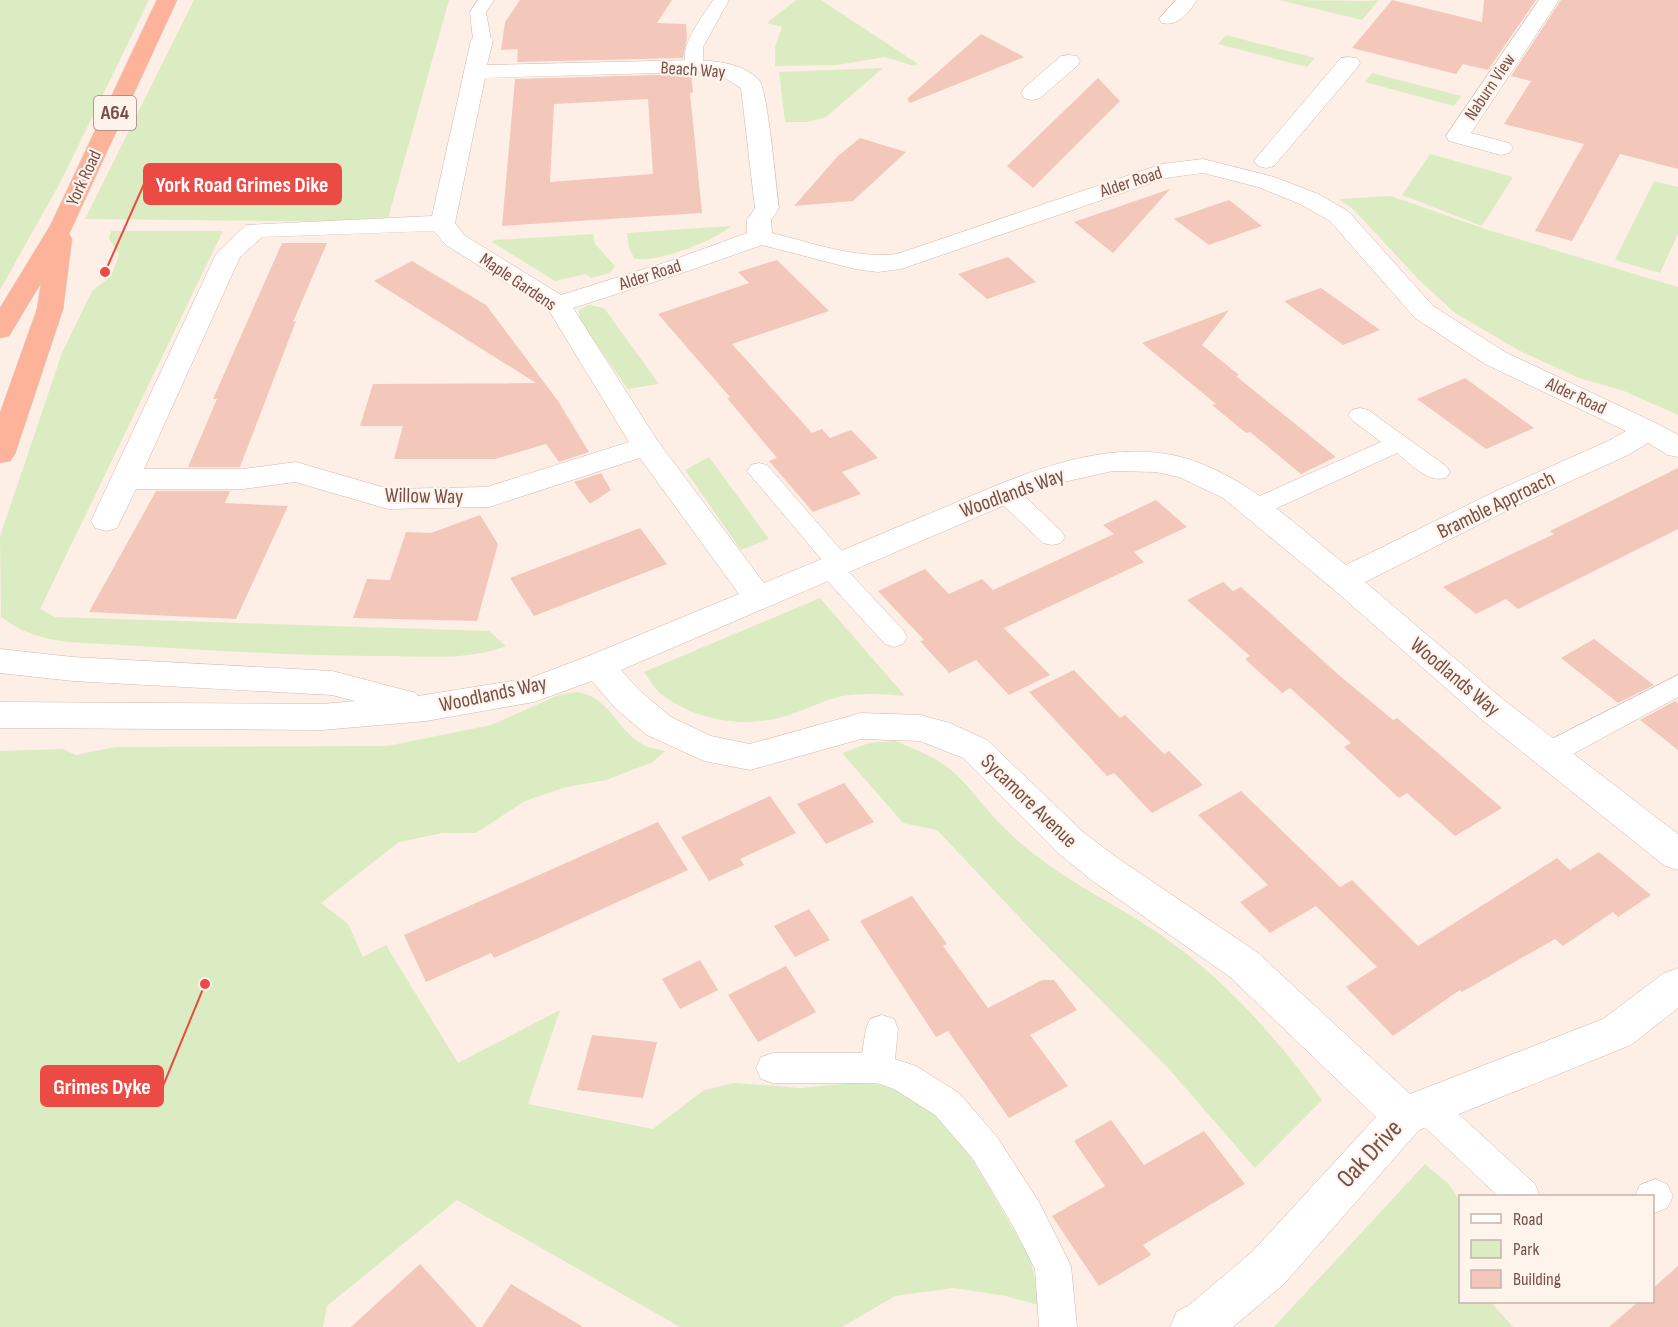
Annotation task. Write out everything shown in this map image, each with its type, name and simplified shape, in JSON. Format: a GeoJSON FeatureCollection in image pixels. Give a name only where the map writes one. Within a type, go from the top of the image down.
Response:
{"type":"FeatureCollection","features":[{"type":"Feature","properties":{"kind":"highway","name":"York Road"},"geometry":{"type":"LineString","coordinates":[[0,330],[62,226],[167,0]]}},
{"type":"Feature","properties":{"kind":"highway","name":"York Road"},"geometry":{"type":"LineString","coordinates":[[0,454],[50,309],[62,226]]}},
{"type":"Feature","properties":{"kind":"street"},"geometry":{"type":"LineString","coordinates":[[1169,19],[1187,0]]}},
{"type":"Feature","properties":{"kind":"street","name":"Naburn View"},"geometry":{"type":"LineString","coordinates":[[1501,148],[1457,136],[1550,0]]}},
{"type":"Feature","properties":{"kind":"street"},"geometry":{"type":"LineString","coordinates":[[106,521],[229,254],[255,230],[443,223],[482,40]]}},
{"type":"Feature","properties":{"kind":"street"},"geometry":{"type":"LineString","coordinates":[[1032,93],[1069,61]]}},
{"type":"Feature","properties":{"kind":"street"},"geometry":{"type":"LineString","coordinates":[[1266,161],[1349,63]]}},
{"type":"Feature","properties":{"kind":"street","name":"Beach Way"},"geometry":{"type":"LineString","coordinates":[[475,72],[694,66],[723,68],[741,75],[752,86],[767,208],[759,220],[760,237]]}},
{"type":"Feature","properties":{"kind":"street","name":"Alder Road"},"geometry":{"type":"LineString","coordinates":[[558,304],[760,237],[855,261],[878,264],[901,261],[1162,171],[1203,166],[1266,182],[1309,199],[1340,216],[1424,312],[1495,358],[1648,430],[1678,448]]}},
{"type":"Feature","properties":{"kind":"street","name":"Maple Gardens"},"geometry":{"type":"LineString","coordinates":[[443,223],[446,231],[455,240],[558,304],[646,446],[758,597]]}},
{"type":"Feature","properties":{"kind":"street","name":"Bramble Approach"},"geometry":{"type":"LineString","coordinates":[[1343,580],[1507,498],[1618,448],[1648,430]]}},
{"type":"Feature","properties":{"kind":"street","name":"Willow Way"},"geometry":{"type":"LineString","coordinates":[[126,479],[243,479],[296,472],[388,499],[489,497],[646,446]]}},
{"type":"Feature","properties":{"kind":"street","name":"Woodlands Way"},"geometry":{"type":"LineString","coordinates":[[0,715],[322,717],[426,708],[534,690],[598,666],[1046,476],[1113,462],[1156,463],[1187,469],[1234,491],[1343,580],[1493,710],[1678,855]]}},
{"type":"Feature","properties":{"kind":"street","name":"Woodlands Way"},"geometry":{"type":"LineString","coordinates":[[1,661],[73,669],[332,683],[426,708]]}},
{"type":"Feature","properties":{"kind":"street","name":"Sycamore Avenue"},"geometry":{"type":"LineString","coordinates":[[598,666],[627,699],[659,726],[704,748],[750,758],[861,726],[920,728],[938,732],[975,749],[1070,842],[1103,868],[1244,965],[1415,1111]]}},
{"type":"Feature","properties":{"kind":"street","name":"Oak Drive"},"geometry":{"type":"LineString","coordinates":[[1193,1327],[1204,1322],[1268,1268],[1415,1111],[1617,1032],[1678,985]]}},
{"type":"Feature","properties":{"kind":"lane"},"geometry":{"type":"LineString","coordinates":[[482,40],[478,12],[486,0]]}},
{"type":"Feature","properties":{"kind":"lane"},"geometry":{"type":"LineString","coordinates":[[694,66],[694,47],[721,0]]}},
{"type":"Feature","properties":{"kind":"lane"},"geometry":{"type":"LineString","coordinates":[[1360,415],[1438,472]]}},
{"type":"Feature","properties":{"kind":"lane"},"geometry":{"type":"LineString","coordinates":[[1255,508],[1399,443]]}},
{"type":"Feature","properties":{"kind":"lane"},"geometry":{"type":"LineString","coordinates":[[759,471],[894,636]]}},
{"type":"Feature","properties":{"kind":"lane"},"geometry":{"type":"LineString","coordinates":[[1006,493],[1052,537]]}},
{"type":"Feature","properties":{"kind":"lane"},"geometry":{"type":"LineString","coordinates":[[1550,753],[1678,685]]}},
{"type":"Feature","properties":{"kind":"lane"},"geometry":{"type":"LineString","coordinates":[[877,1068],[882,1029]]}},
{"type":"Feature","properties":{"kind":"lane"},"geometry":{"type":"LineString","coordinates":[[773,1068],[877,1068],[904,1077],[947,1104],[984,1149],[1026,1214],[1053,1266],[1058,1327]]}},
{"type":"Feature","properties":{"kind":"lane"},"geometry":{"type":"LineString","coordinates":[[1415,1111],[1520,1195]]}},
{"type":"Feature","properties":{"kind":"green space"},"geometry":{"type":"Polygon","coordinates":[[[0,0],[149,0],[61,181],[0,290],[0,0]]]}},
{"type":"Feature","properties":{"kind":"green space"},"geometry":{"type":"Polygon","coordinates":[[[194,0],[449,0],[387,222],[85,219],[194,0]]]}},
{"type":"Feature","properties":{"kind":"green space"},"geometry":{"type":"Polygon","coordinates":[[[796,0],[821,0],[918,64],[914,66],[885,57],[837,65],[775,66],[775,47],[782,27],[767,23],[796,0]]]}},
{"type":"Feature","properties":{"kind":"green space"},"geometry":{"type":"Polygon","coordinates":[[[1279,0],[1369,1],[1379,0],[1362,20],[1279,0]]]}},
{"type":"Feature","properties":{"kind":"green space"},"geometry":{"type":"Polygon","coordinates":[[[1226,35],[1315,58],[1307,67],[1218,44],[1226,35]]]}},
{"type":"Feature","properties":{"kind":"green space"},"geometry":{"type":"Polygon","coordinates":[[[883,68],[826,117],[808,122],[785,122],[779,72],[883,68]]]}},
{"type":"Feature","properties":{"kind":"green space"},"geometry":{"type":"Polygon","coordinates":[[[1372,73],[1461,96],[1454,106],[1365,82],[1372,73]]]}},
{"type":"Feature","properties":{"kind":"green space"},"geometry":{"type":"Polygon","coordinates":[[[1430,154],[1513,177],[1482,226],[1402,195],[1430,154]]]}},
{"type":"Feature","properties":{"kind":"green space"},"geometry":{"type":"Polygon","coordinates":[[[1654,181],[1678,187],[1678,234],[1660,273],[1615,260],[1654,181]]]}},
{"type":"Feature","properties":{"kind":"green space"},"geometry":{"type":"Polygon","coordinates":[[[1391,196],[1485,229],[1678,287],[1678,415],[1624,391],[1579,378],[1520,351],[1455,313],[1419,280],[1354,210],[1339,199],[1391,196]]]}},
{"type":"Feature","properties":{"kind":"green space"},"geometry":{"type":"Polygon","coordinates":[[[731,226],[699,244],[656,258],[634,258],[629,248],[627,233],[731,226]]]}},
{"type":"Feature","properties":{"kind":"green space"},"geometry":{"type":"Polygon","coordinates":[[[111,231],[223,231],[40,609],[55,617],[489,631],[506,646],[477,654],[431,657],[306,655],[188,649],[51,639],[26,632],[1,617],[0,536],[62,353],[92,291],[111,276],[119,255],[109,238],[111,231]]]}},
{"type":"Feature","properties":{"kind":"green space"},"geometry":{"type":"Polygon","coordinates":[[[593,234],[595,244],[615,266],[610,273],[591,278],[586,274],[555,281],[492,242],[494,240],[593,234]]]}},
{"type":"Feature","properties":{"kind":"green space"},"geometry":{"type":"Polygon","coordinates":[[[589,305],[604,308],[659,384],[628,389],[579,320],[579,310],[589,305]]]}},
{"type":"Feature","properties":{"kind":"green space"},"geometry":{"type":"Polygon","coordinates":[[[709,457],[769,539],[741,550],[685,470],[709,457]]]}},
{"type":"Feature","properties":{"kind":"green space"},"geometry":{"type":"Polygon","coordinates":[[[820,598],[905,696],[849,695],[831,699],[779,718],[749,722],[733,721],[702,715],[674,703],[658,692],[644,672],[820,598]]]}},
{"type":"Feature","properties":{"kind":"green space"},"geometry":{"type":"Polygon","coordinates":[[[577,692],[597,700],[633,738],[642,744],[665,751],[653,762],[606,780],[566,787],[525,801],[476,833],[443,833],[399,842],[321,903],[348,924],[363,957],[386,945],[458,1063],[560,1010],[528,1104],[653,1129],[704,1090],[734,1083],[800,1088],[854,1083],[882,1085],[908,1094],[935,1112],[961,1142],[977,1167],[1030,1258],[1041,1306],[1006,1296],[954,1288],[895,1296],[842,1327],[680,1327],[457,1200],[327,1306],[323,1327],[0,1327],[0,751],[63,749],[76,755],[116,747],[387,746],[491,725],[559,695],[577,692]]]}},
{"type":"Feature","properties":{"kind":"green space"},"geometry":{"type":"Polygon","coordinates":[[[895,741],[945,765],[962,780],[986,809],[1017,840],[1065,876],[1161,935],[1184,952],[1228,990],[1268,1032],[1322,1100],[1255,1168],[1169,1069],[1037,936],[937,830],[903,823],[842,753],[869,743],[895,741]]]}},
{"type":"Feature","properties":{"kind":"green space"},"geometry":{"type":"Polygon","coordinates":[[[1425,1164],[1449,1184],[1459,1199],[1459,1303],[1492,1303],[1513,1327],[1274,1327],[1425,1164]]]}},
{"type":"Feature","properties":{"kind":"building"},"geometry":{"type":"Polygon","coordinates":[[[520,0],[672,0],[657,23],[686,24],[687,38],[683,58],[517,62],[518,49],[501,50],[505,22],[520,0]]]}},
{"type":"Feature","properties":{"kind":"building"},"geometry":{"type":"Polygon","coordinates":[[[1392,0],[1482,22],[1484,0],[1536,0],[1488,70],[1463,64],[1456,74],[1352,48],[1392,0]]]}},
{"type":"Feature","properties":{"kind":"building"},"geometry":{"type":"Polygon","coordinates":[[[1561,0],[1678,0],[1678,169],[1620,154],[1572,241],[1535,231],[1584,144],[1504,124],[1531,81],[1511,76],[1561,0]]]}},
{"type":"Feature","properties":{"kind":"building"},"geometry":{"type":"Polygon","coordinates":[[[981,34],[1024,57],[910,103],[907,99],[981,34]]]}},
{"type":"Feature","properties":{"kind":"building"},"geometry":{"type":"Polygon","coordinates":[[[691,74],[693,92],[690,93],[702,213],[502,226],[515,79],[691,74]],[[648,99],[554,104],[550,182],[653,174],[648,99]]]}},
{"type":"Feature","properties":{"kind":"building"},"geometry":{"type":"Polygon","coordinates":[[[1098,78],[1120,101],[1033,188],[1007,166],[1098,78]]]}},
{"type":"Feature","properties":{"kind":"building"},"geometry":{"type":"Polygon","coordinates":[[[860,138],[906,152],[853,201],[794,206],[838,156],[860,138]]]}},
{"type":"Feature","properties":{"kind":"building"},"geometry":{"type":"Polygon","coordinates":[[[1170,189],[1113,253],[1074,222],[1170,189]]]}},
{"type":"Feature","properties":{"kind":"building"},"geometry":{"type":"Polygon","coordinates":[[[1229,200],[1262,226],[1209,245],[1174,219],[1229,200]]]}},
{"type":"Feature","properties":{"kind":"building"},"geometry":{"type":"Polygon","coordinates":[[[282,243],[327,243],[293,322],[296,321],[240,467],[188,467],[217,399],[213,399],[282,243]]]}},
{"type":"Feature","properties":{"kind":"building"},"geometry":{"type":"Polygon","coordinates":[[[1008,257],[1036,282],[987,299],[958,274],[1008,257]]]}},
{"type":"Feature","properties":{"kind":"building"},"geometry":{"type":"Polygon","coordinates":[[[777,260],[829,311],[732,344],[812,433],[822,429],[830,438],[851,430],[878,458],[842,472],[861,494],[813,512],[769,461],[777,458],[727,398],[730,397],[658,314],[749,283],[738,272],[777,260]]]}},
{"type":"Feature","properties":{"kind":"building"},"geometry":{"type":"Polygon","coordinates":[[[412,261],[486,305],[558,401],[589,452],[559,462],[546,444],[495,459],[394,459],[403,426],[360,426],[373,384],[536,383],[374,281],[412,261]]]}},
{"type":"Feature","properties":{"kind":"building"},"geometry":{"type":"Polygon","coordinates":[[[1321,288],[1380,330],[1343,345],[1284,301],[1321,288]]]}},
{"type":"Feature","properties":{"kind":"building"},"geometry":{"type":"Polygon","coordinates":[[[1229,310],[1202,345],[1239,375],[1236,376],[1336,457],[1301,474],[1250,432],[1246,433],[1212,405],[1216,404],[1142,343],[1229,310]]]}},
{"type":"Feature","properties":{"kind":"building"},"geometry":{"type":"Polygon","coordinates":[[[1465,378],[1534,428],[1486,449],[1417,399],[1465,378]]]}},
{"type":"Feature","properties":{"kind":"building"},"geometry":{"type":"Polygon","coordinates":[[[1678,468],[1678,529],[1518,609],[1506,599],[1476,614],[1443,587],[1554,534],[1550,531],[1678,468]]]}},
{"type":"Feature","properties":{"kind":"building"},"geometry":{"type":"Polygon","coordinates":[[[601,473],[611,490],[590,504],[574,482],[601,473]]]}},
{"type":"Feature","properties":{"kind":"building"},"geometry":{"type":"Polygon","coordinates":[[[156,491],[230,491],[225,503],[288,506],[236,619],[89,612],[156,491]]]}},
{"type":"Feature","properties":{"kind":"building"},"geometry":{"type":"Polygon","coordinates":[[[1156,500],[1187,527],[1134,552],[1144,562],[1004,628],[1050,675],[1009,695],[976,660],[949,673],[920,641],[924,640],[878,591],[925,569],[949,594],[982,579],[993,590],[1114,534],[1103,525],[1156,500]]]}},
{"type":"Feature","properties":{"kind":"building"},"geometry":{"type":"Polygon","coordinates":[[[480,515],[498,544],[477,621],[353,618],[367,579],[390,580],[406,532],[431,533],[480,515]]]}},
{"type":"Feature","properties":{"kind":"building"},"geometry":{"type":"Polygon","coordinates":[[[640,528],[667,564],[534,616],[510,578],[640,528]]]}},
{"type":"Feature","properties":{"kind":"building"},"geometry":{"type":"Polygon","coordinates":[[[1223,582],[1233,591],[1241,587],[1340,676],[1393,720],[1397,718],[1502,808],[1455,836],[1407,793],[1399,798],[1344,747],[1351,743],[1290,688],[1282,693],[1245,659],[1250,656],[1187,600],[1223,582]]]}},
{"type":"Feature","properties":{"kind":"building"},"geometry":{"type":"Polygon","coordinates":[[[1594,639],[1654,685],[1618,703],[1561,658],[1594,639]]]}},
{"type":"Feature","properties":{"kind":"building"},"geometry":{"type":"Polygon","coordinates":[[[1074,670],[1120,718],[1125,715],[1164,754],[1169,751],[1203,785],[1152,813],[1114,773],[1107,776],[1029,692],[1074,670]]]}},
{"type":"Feature","properties":{"kind":"building"},"geometry":{"type":"Polygon","coordinates":[[[1675,701],[1678,703],[1678,750],[1640,720],[1675,701]]]}},
{"type":"Feature","properties":{"kind":"building"},"geometry":{"type":"Polygon","coordinates":[[[844,783],[874,822],[826,844],[797,804],[844,783]]]}},
{"type":"Feature","properties":{"kind":"building"},"geometry":{"type":"Polygon","coordinates":[[[1241,791],[1340,887],[1352,880],[1418,946],[1557,858],[1570,870],[1599,852],[1651,895],[1618,917],[1613,912],[1563,946],[1555,939],[1462,992],[1460,990],[1393,1036],[1346,987],[1377,967],[1316,906],[1270,933],[1240,902],[1268,885],[1198,815],[1241,791]]]}},
{"type":"Feature","properties":{"kind":"building"},"geometry":{"type":"Polygon","coordinates":[[[770,796],[796,833],[740,859],[744,865],[709,881],[681,837],[770,796]]]}},
{"type":"Feature","properties":{"kind":"building"},"geometry":{"type":"Polygon","coordinates":[[[658,822],[688,870],[494,958],[491,953],[426,982],[404,935],[658,822]]]}},
{"type":"Feature","properties":{"kind":"building"},"geometry":{"type":"Polygon","coordinates":[[[912,896],[947,944],[943,946],[988,1008],[1042,980],[1054,980],[1077,1010],[1030,1035],[1068,1086],[1009,1118],[948,1031],[936,1037],[860,921],[912,896]]]}},
{"type":"Feature","properties":{"kind":"building"},"geometry":{"type":"Polygon","coordinates":[[[809,909],[830,940],[795,957],[774,926],[809,909]]]}},
{"type":"Feature","properties":{"kind":"building"},"geometry":{"type":"Polygon","coordinates":[[[700,960],[718,990],[680,1009],[662,979],[700,960]]]}},
{"type":"Feature","properties":{"kind":"building"},"geometry":{"type":"Polygon","coordinates":[[[786,966],[816,1012],[758,1042],[728,995],[786,966]]]}},
{"type":"Feature","properties":{"kind":"building"},"geometry":{"type":"Polygon","coordinates":[[[592,1035],[657,1042],[643,1098],[577,1090],[592,1035]]]}},
{"type":"Feature","properties":{"kind":"building"},"geometry":{"type":"Polygon","coordinates":[[[1111,1120],[1144,1165],[1204,1131],[1245,1184],[1143,1245],[1151,1255],[1099,1286],[1052,1216],[1105,1186],[1074,1141],[1111,1120]]]}},
{"type":"Feature","properties":{"kind":"building"},"geometry":{"type":"Polygon","coordinates":[[[420,1264],[477,1327],[351,1327],[420,1264]]]}},
{"type":"Feature","properties":{"kind":"building"},"geometry":{"type":"Polygon","coordinates":[[[1678,1266],[1678,1327],[1609,1327],[1637,1303],[1654,1303],[1654,1287],[1678,1266]]]}},
{"type":"Feature","properties":{"kind":"building"},"geometry":{"type":"Polygon","coordinates":[[[511,1284],[583,1327],[482,1327],[511,1284]]]}},
{"type":"Feature","properties":{"kind":"place","name":"York Road Grimes Dike"},"geometry":{"type":"Point","coordinates":[105,272]}},
{"type":"Feature","properties":{"kind":"place","name":"Grimes Dyke"},"geometry":{"type":"Point","coordinates":[205,984]}}]}
